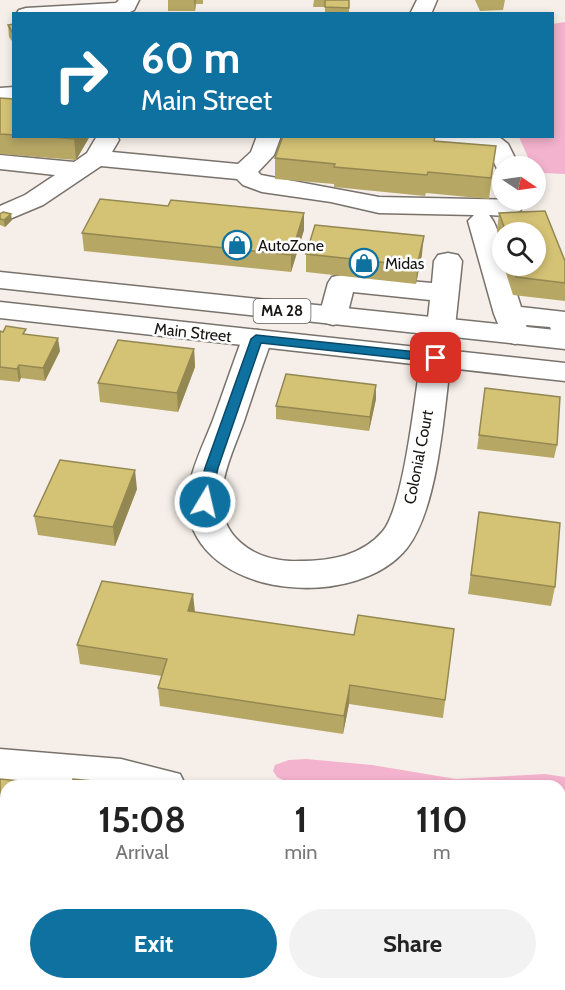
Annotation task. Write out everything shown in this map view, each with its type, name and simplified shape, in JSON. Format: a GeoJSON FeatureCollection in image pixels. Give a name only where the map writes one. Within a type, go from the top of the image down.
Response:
{"type":"FeatureCollection","features":[{"type":"Feature","properties":{"kind":"main road"},"geometry":{"type":"LineString","coordinates":[[68,12],[119,9],[127,6],[129,0]]}},
{"type":"Feature","properties":{"kind":"main road"},"geometry":{"type":"LineString","coordinates":[[0,215],[34,200],[87,164],[107,138]]}},
{"type":"Feature","properties":{"kind":"main road"},"geometry":{"type":"LineString","coordinates":[[244,172],[262,154],[268,138]]}},
{"type":"Feature","properties":{"kind":"main road"},"geometry":{"type":"LineString","coordinates":[[480,138],[499,148],[503,156]]}},
{"type":"Feature","properties":{"kind":"main road"},"geometry":{"type":"LineString","coordinates":[[0,162],[244,172],[252,180],[262,184],[380,205],[492,208]]}},
{"type":"Feature","properties":{"kind":"main road"},"geometry":{"type":"LineString","coordinates":[[0,237],[23,217],[34,200]]}},
{"type":"Feature","properties":{"kind":"main road"},"geometry":{"type":"LineString","coordinates":[[481,222],[512,325]]}},
{"type":"Feature","properties":{"kind":"main road","name":"Colonial Court"},"geometry":{"type":"LineString","coordinates":[[256,339],[206,487],[206,517],[213,535],[228,551],[259,568],[292,574],[321,574],[352,568],[373,560],[396,538],[409,508],[438,343],[448,261]]}},
{"type":"Feature","properties":{"kind":"main road","name":"Main Street"},"geometry":{"type":"LineString","coordinates":[[0,280],[333,316],[565,372]]}},
{"type":"Feature","properties":{"kind":"main road"},"geometry":{"type":"LineString","coordinates":[[333,316],[342,283],[445,293]]}},
{"type":"Feature","properties":{"kind":"main road"},"geometry":{"type":"LineString","coordinates":[[46,315],[65,315],[79,309],[86,303],[92,290]]}},
{"type":"Feature","properties":{"kind":"main road","name":"Main Street"},"geometry":{"type":"LineString","coordinates":[[0,310],[256,339],[438,343],[512,325],[565,329]]}},
{"type":"Feature","properties":{"kind":"main road"},"geometry":{"type":"LineString","coordinates":[[0,766],[122,776],[140,780]]}},
{"type":"Feature","properties":{"kind":"shaded area"},"geometry":{"type":"Polygon","coordinates":[[[565,22],[565,174],[546,173],[546,156],[528,156],[519,138],[554,138],[554,24],[565,22]]]}},
{"type":"Feature","properties":{"kind":"shaded area"},"geometry":{"type":"Polygon","coordinates":[[[306,759],[372,765],[456,779],[545,774],[565,777],[565,780],[283,780],[273,771],[275,765],[289,760],[306,759]]]}},
{"type":"Feature","properties":{"kind":"building"},"geometry":{"type":"Polygon","coordinates":[[[325,0],[349,0],[349,8],[325,7],[325,0]]]}},
{"type":"Feature","properties":{"kind":"building"},"geometry":{"type":"Polygon","coordinates":[[[0,98],[12,99],[12,135],[0,134],[0,98]]]}},
{"type":"Feature","properties":{"kind":"building"},"geometry":{"type":"Polygon","coordinates":[[[282,138],[435,138],[434,141],[496,146],[494,156],[492,156],[491,178],[334,167],[335,164],[275,158],[282,138]]]}},
{"type":"Feature","properties":{"kind":"building"},"geometry":{"type":"Polygon","coordinates":[[[100,199],[168,206],[171,200],[304,213],[291,255],[82,233],[100,199]]]}},
{"type":"Feature","properties":{"kind":"building"},"geometry":{"type":"Polygon","coordinates":[[[545,211],[565,261],[565,283],[516,277],[546,276],[546,222],[502,222],[499,213],[545,211]]]}},
{"type":"Feature","properties":{"kind":"building"},"geometry":{"type":"Polygon","coordinates":[[[3,212],[11,214],[4,220],[0,219],[0,214],[3,212]]]}},
{"type":"Feature","properties":{"kind":"building"},"geometry":{"type":"Polygon","coordinates":[[[315,225],[424,236],[417,266],[306,254],[315,225]]]}},
{"type":"Feature","properties":{"kind":"building"},"geometry":{"type":"Polygon","coordinates":[[[6,326],[26,329],[23,334],[58,338],[43,368],[19,365],[17,369],[0,367],[0,331],[3,332],[6,326]]]}},
{"type":"Feature","properties":{"kind":"building"},"geometry":{"type":"Polygon","coordinates":[[[118,340],[194,349],[177,393],[98,383],[118,340]]]}},
{"type":"Feature","properties":{"kind":"building"},"geometry":{"type":"Polygon","coordinates":[[[286,374],[376,385],[370,417],[276,406],[286,374]]]}},
{"type":"Feature","properties":{"kind":"building"},"geometry":{"type":"Polygon","coordinates":[[[485,388],[560,397],[557,445],[479,435],[485,388]]]}},
{"type":"Feature","properties":{"kind":"building"},"geometry":{"type":"Polygon","coordinates":[[[60,460],[135,470],[113,527],[34,516],[60,460]]]}},
{"type":"Feature","properties":{"kind":"building"},"geometry":{"type":"Polygon","coordinates":[[[479,512],[560,523],[555,587],[471,575],[479,512]]]}},
{"type":"Feature","properties":{"kind":"building"},"geometry":{"type":"Polygon","coordinates":[[[102,581],[193,594],[188,611],[354,635],[358,615],[454,629],[445,700],[350,685],[344,716],[158,688],[167,659],[77,645],[102,581]]]}},
{"type":"Feature","properties":{"kind":"place","name":"AutoZone"},"geometry":{"type":"Point","coordinates":[237,245]}},
{"type":"Feature","properties":{"kind":"place","name":"Midas"},"geometry":{"type":"Point","coordinates":[364,263]}},
{"type":"Feature","properties":{"kind":"route"},"geometry":{"type":"LineString","coordinates":[[205,502],[211,468],[256,339],[436,358]]}}]}
